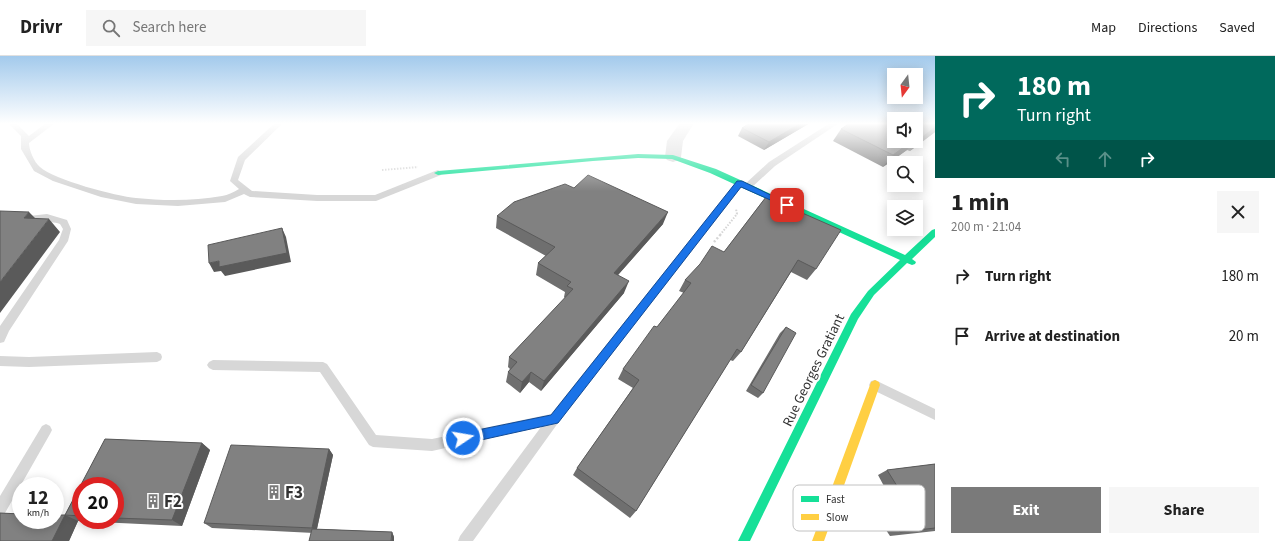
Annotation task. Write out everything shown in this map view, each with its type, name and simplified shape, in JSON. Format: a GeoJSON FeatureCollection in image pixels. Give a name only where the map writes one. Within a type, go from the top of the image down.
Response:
{"type":"FeatureCollection","features":[{"type":"Feature","properties":{"kind":"main road"},"geometry":{"type":"LineString","coordinates":[[438,173],[593,158],[638,156],[673,157],[695,164],[744,185],[909,260]]}},
{"type":"Feature","properties":{"kind":"main road","name":"Rue Georges Gratiant"},"geometry":{"type":"LineString","coordinates":[[779,492],[861,322],[879,296],[935,232]]}},
{"type":"Feature","properties":{"kind":"main road","name":"Rue Georges Gratiant"},"geometry":{"type":"LineString","coordinates":[[744,541],[854,317],[871,293],[909,260],[935,241]]}},
{"type":"Feature","properties":{"kind":"main road"},"geometry":{"type":"LineString","coordinates":[[838,485],[875,385]]}},
{"type":"Feature","properties":{"kind":"main road"},"geometry":{"type":"LineString","coordinates":[[818,541],[822,531]]}},
{"type":"Feature","properties":{"kind":"street"},"geometry":{"type":"LineString","coordinates":[[673,157],[674,146]]}},
{"type":"Feature","properties":{"kind":"lane"},"geometry":{"type":"LineString","coordinates":[[25,146],[25,149],[37,169],[56,179],[115,197],[136,201],[178,203],[225,199],[245,190]]}},
{"type":"Feature","properties":{"kind":"lane"},"geometry":{"type":"LineString","coordinates":[[255,146],[241,159],[234,181],[250,194],[317,198],[376,198],[438,173]]}},
{"type":"Feature","properties":{"kind":"lane"},"geometry":{"type":"LineString","coordinates":[[465,541],[554,419],[744,185],[800,146]]}},
{"type":"Feature","properties":{"kind":"lane"},"geometry":{"type":"LineString","coordinates":[[0,339],[4,329],[63,241],[67,229],[64,222],[58,219],[46,217],[29,219]]}},
{"type":"Feature","properties":{"kind":"lane"},"geometry":{"type":"LineString","coordinates":[[0,362],[157,357]]}},
{"type":"Feature","properties":{"kind":"lane"},"geometry":{"type":"LineString","coordinates":[[213,365],[323,367],[374,441],[432,445],[554,419]]}},
{"type":"Feature","properties":{"kind":"lane"},"geometry":{"type":"LineString","coordinates":[[875,385],[935,415]]}},
{"type":"Feature","properties":{"kind":"lane"},"geometry":{"type":"LineString","coordinates":[[0,508],[46,430]]}},
{"type":"Feature","properties":{"kind":"path"},"geometry":{"type":"LineString","coordinates":[[714,242],[737,214],[737,208]]}},
{"type":"Feature","properties":{"kind":"building"},"geometry":{"type":"Polygon","coordinates":[[[874,146],[887,146],[887,148],[902,148],[893,155],[874,146]]]}},
{"type":"Feature","properties":{"kind":"building"},"geometry":{"type":"Polygon","coordinates":[[[588,175],[668,212],[614,273],[629,281],[544,381],[531,372],[522,382],[508,372],[517,362],[509,357],[573,289],[567,286],[571,282],[538,263],[555,247],[497,216],[514,202],[565,184],[574,188],[588,175]]]}},
{"type":"Feature","properties":{"kind":"building"},"geometry":{"type":"Polygon","coordinates":[[[766,197],[841,230],[816,269],[798,260],[741,352],[737,349],[636,511],[577,468],[639,380],[623,369],[654,326],[657,327],[691,283],[685,280],[700,264],[712,246],[724,252],[766,197]]]}},
{"type":"Feature","properties":{"kind":"building"},"geometry":{"type":"Polygon","coordinates":[[[0,211],[29,212],[24,218],[49,219],[0,282],[0,211]]]}},
{"type":"Feature","properties":{"kind":"building"},"geometry":{"type":"Polygon","coordinates":[[[282,228],[287,253],[219,267],[219,261],[209,263],[208,245],[282,228]]]}},
{"type":"Feature","properties":{"kind":"building"},"geometry":{"type":"Polygon","coordinates":[[[786,327],[796,333],[763,393],[751,385],[786,327]]]}},
{"type":"Feature","properties":{"kind":"building","name":"F2"},"geometry":{"type":"Polygon","coordinates":[[[105,439],[202,443],[172,520],[124,518],[124,477],[85,477],[105,439]]]}},
{"type":"Feature","properties":{"kind":"building","name":"F3"},"geometry":{"type":"Polygon","coordinates":[[[231,445],[329,449],[312,528],[204,523],[231,445]]]}},
{"type":"Feature","properties":{"kind":"building"},"geometry":{"type":"Polygon","coordinates":[[[935,464],[935,528],[925,529],[925,485],[896,485],[887,470],[935,464]]]}},
{"type":"Feature","properties":{"kind":"building","name":"F2"},"geometry":{"type":"Polygon","coordinates":[[[72,502],[72,515],[65,515],[72,502]]]}},
{"type":"Feature","properties":{"kind":"building"},"geometry":{"type":"Polygon","coordinates":[[[0,513],[12,514],[12,529],[58,529],[52,541],[0,541],[0,513]]]}},
{"type":"Feature","properties":{"kind":"building"},"geometry":{"type":"Polygon","coordinates":[[[312,529],[392,532],[391,541],[309,541],[312,529]]]}},
{"type":"Feature","properties":{"kind":"traffic: fast"},"geometry":{"type":"LineString","coordinates":[[438,173],[593,159],[638,156],[673,157],[713,171],[912,262]]}},
{"type":"Feature","properties":{"kind":"traffic: fast"},"geometry":{"type":"LineString","coordinates":[[744,541],[854,317],[871,293],[935,232]]}},
{"type":"Feature","properties":{"kind":"traffic: slow"},"geometry":{"type":"LineString","coordinates":[[838,485],[875,385]]}},
{"type":"Feature","properties":{"kind":"traffic: slow"},"geometry":{"type":"LineString","coordinates":[[818,541],[822,531]]}},
{"type":"Feature","properties":{"kind":"place","name":"F3"},"geometry":{"type":"Point","coordinates":[274,492]}},
{"type":"Feature","properties":{"kind":"place","name":"F2"},"geometry":{"type":"Point","coordinates":[153,501]}},
{"type":"Feature","properties":{"kind":"route"},"geometry":{"type":"LineString","coordinates":[[463,438],[554,419],[740,183],[787,205]]}}]}
